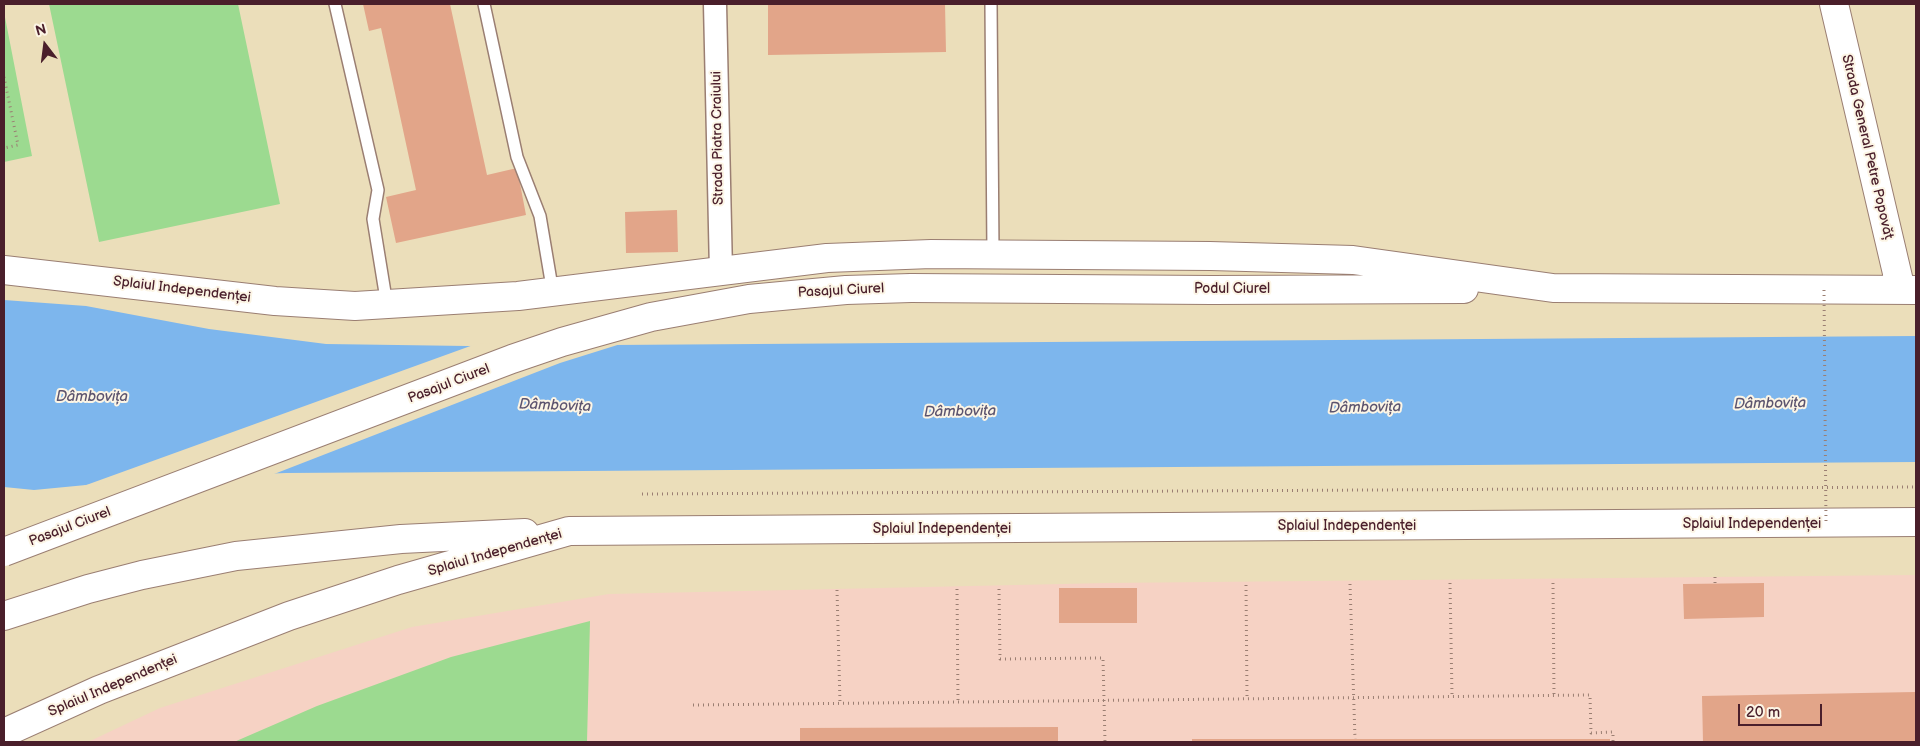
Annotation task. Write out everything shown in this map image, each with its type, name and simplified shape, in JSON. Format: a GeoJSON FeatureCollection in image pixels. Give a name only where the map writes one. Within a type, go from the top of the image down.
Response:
{"type":"FeatureCollection","features":[{"type":"Feature","properties":{"kind":"main road","name":"Strada General Petre Popovăț"},"geometry":{"type":"LineString","coordinates":[[1834,4],[1908,290]]}},
{"type":"Feature","properties":{"kind":"main road","name":"Splaiul Independenței"},"geometry":{"type":"LineString","coordinates":[[4,270],[318,305],[387,305],[553,293],[827,258],[993,253],[1354,260],[1553,288],[1908,290]]}},
{"type":"Feature","properties":{"kind":"main road","name":"Podul Ciurel"},"geometry":{"type":"LineString","coordinates":[[911,288],[1212,290],[1553,288]]}},
{"type":"Feature","properties":{"kind":"main road","name":"Pasajul Ciurel"},"geometry":{"type":"LineString","coordinates":[[4,552],[512,359],[562,342],[650,317],[748,299],[846,290],[911,288]]}},
{"type":"Feature","properties":{"kind":"main road","name":"Splaiul Independenței"},"geometry":{"type":"LineString","coordinates":[[4,733],[99,690],[289,616],[398,580],[569,532],[1916,522]]}},
{"type":"Feature","properties":{"kind":"main road"},"geometry":{"type":"LineString","coordinates":[[4,616],[88,589],[142,575],[236,556],[326,545],[401,539],[569,532]]}},
{"type":"Feature","properties":{"kind":"street","name":"Strada Piatra Craiului"},"geometry":{"type":"LineString","coordinates":[[715,4],[721,272]]}},
{"type":"Feature","properties":{"kind":"lane"},"geometry":{"type":"LineString","coordinates":[[335,4],[378,190],[373,219],[387,305]]}},
{"type":"Feature","properties":{"kind":"lane"},"geometry":{"type":"LineString","coordinates":[[484,4],[517,157],[540,216],[553,293]]}},
{"type":"Feature","properties":{"kind":"lane"},"geometry":{"type":"LineString","coordinates":[[991,4],[993,253]]}},
{"type":"Feature","properties":{"kind":"path"},"geometry":{"type":"LineString","coordinates":[[4,77],[18,145],[4,148]]}},
{"type":"Feature","properties":{"kind":"path"},"geometry":{"type":"LineString","coordinates":[[1824,290],[1826,524]]}},
{"type":"Feature","properties":{"kind":"path"},"geometry":{"type":"LineString","coordinates":[[642,494],[1916,487]]}},
{"type":"Feature","properties":{"kind":"path"},"geometry":{"type":"LineString","coordinates":[[1715,578],[1715,583]]}},
{"type":"Feature","properties":{"kind":"path"},"geometry":{"type":"LineString","coordinates":[[1450,583],[1452,696]]}},
{"type":"Feature","properties":{"kind":"path"},"geometry":{"type":"LineString","coordinates":[[1552,583],[1554,695]]}},
{"type":"Feature","properties":{"kind":"path"},"geometry":{"type":"LineString","coordinates":[[1350,584],[1355,739]]}},
{"type":"Feature","properties":{"kind":"path"},"geometry":{"type":"LineString","coordinates":[[1246,585],[1248,698]]}},
{"type":"Feature","properties":{"kind":"path"},"geometry":{"type":"LineString","coordinates":[[999,588],[1000,659],[1103,658],[1105,742]]}},
{"type":"Feature","properties":{"kind":"path"},"geometry":{"type":"LineString","coordinates":[[957,589],[958,702]]}},
{"type":"Feature","properties":{"kind":"path"},"geometry":{"type":"LineString","coordinates":[[837,590],[840,703]]}},
{"type":"Feature","properties":{"kind":"path"},"geometry":{"type":"LineString","coordinates":[[693,705],[1590,695],[1591,732],[1613,732],[1613,742]]}},
{"type":"Feature","properties":{"kind":"shaded area"},"geometry":{"type":"Polygon","coordinates":[[[1916,575],[1916,742],[88,742],[160,708],[412,627],[609,594],[1107,583],[1916,575]]]}},
{"type":"Feature","properties":{"kind":"green space"},"geometry":{"type":"Polygon","coordinates":[[[49,4],[238,4],[280,204],[99,242],[49,4]]]}},
{"type":"Feature","properties":{"kind":"green space"},"geometry":{"type":"Polygon","coordinates":[[[4,12],[32,156],[4,162],[4,12]]]}},
{"type":"Feature","properties":{"kind":"green space"},"geometry":{"type":"Polygon","coordinates":[[[590,621],[587,742],[234,742],[317,706],[451,657],[590,621]]]}},
{"type":"Feature","properties":{"kind":"water","name":"Dâmbovița"},"geometry":{"type":"Polygon","coordinates":[[[4,300],[86,306],[209,329],[326,344],[467,346],[1916,336],[1916,462],[286,473],[159,478],[34,490],[4,487],[4,300]]]}},
{"type":"Feature","properties":{"kind":"pier"},"geometry":{"type":"Polygon","coordinates":[[[627,342],[560,363],[269,476],[159,481],[78,488],[476,344],[627,342]]]}},
{"type":"Feature","properties":{"kind":"building"},"geometry":{"type":"Polygon","coordinates":[[[363,4],[450,4],[487,175],[517,168],[526,215],[396,243],[386,197],[416,190],[381,28],[369,31],[363,4]]]}},
{"type":"Feature","properties":{"kind":"building"},"geometry":{"type":"Polygon","coordinates":[[[768,4],[945,4],[946,52],[768,55],[768,4]]]}},
{"type":"Feature","properties":{"kind":"building"},"geometry":{"type":"Polygon","coordinates":[[[677,210],[678,252],[626,253],[625,212],[677,210]]]}},
{"type":"Feature","properties":{"kind":"building"},"geometry":{"type":"Polygon","coordinates":[[[1764,583],[1764,617],[1684,619],[1683,584],[1764,583]]]}},
{"type":"Feature","properties":{"kind":"building"},"geometry":{"type":"Polygon","coordinates":[[[1059,588],[1137,588],[1137,623],[1059,623],[1059,588]]]}},
{"type":"Feature","properties":{"kind":"building"},"geometry":{"type":"Polygon","coordinates":[[[1915,692],[1916,742],[1703,742],[1702,696],[1915,692]]]}},
{"type":"Feature","properties":{"kind":"building"},"geometry":{"type":"Polygon","coordinates":[[[1058,727],[1058,742],[800,742],[800,728],[1058,727]]]}},
{"type":"Feature","properties":{"kind":"building"},"geometry":{"type":"Polygon","coordinates":[[[1192,739],[1610,739],[1610,742],[1192,742],[1192,739]]]}}]}
